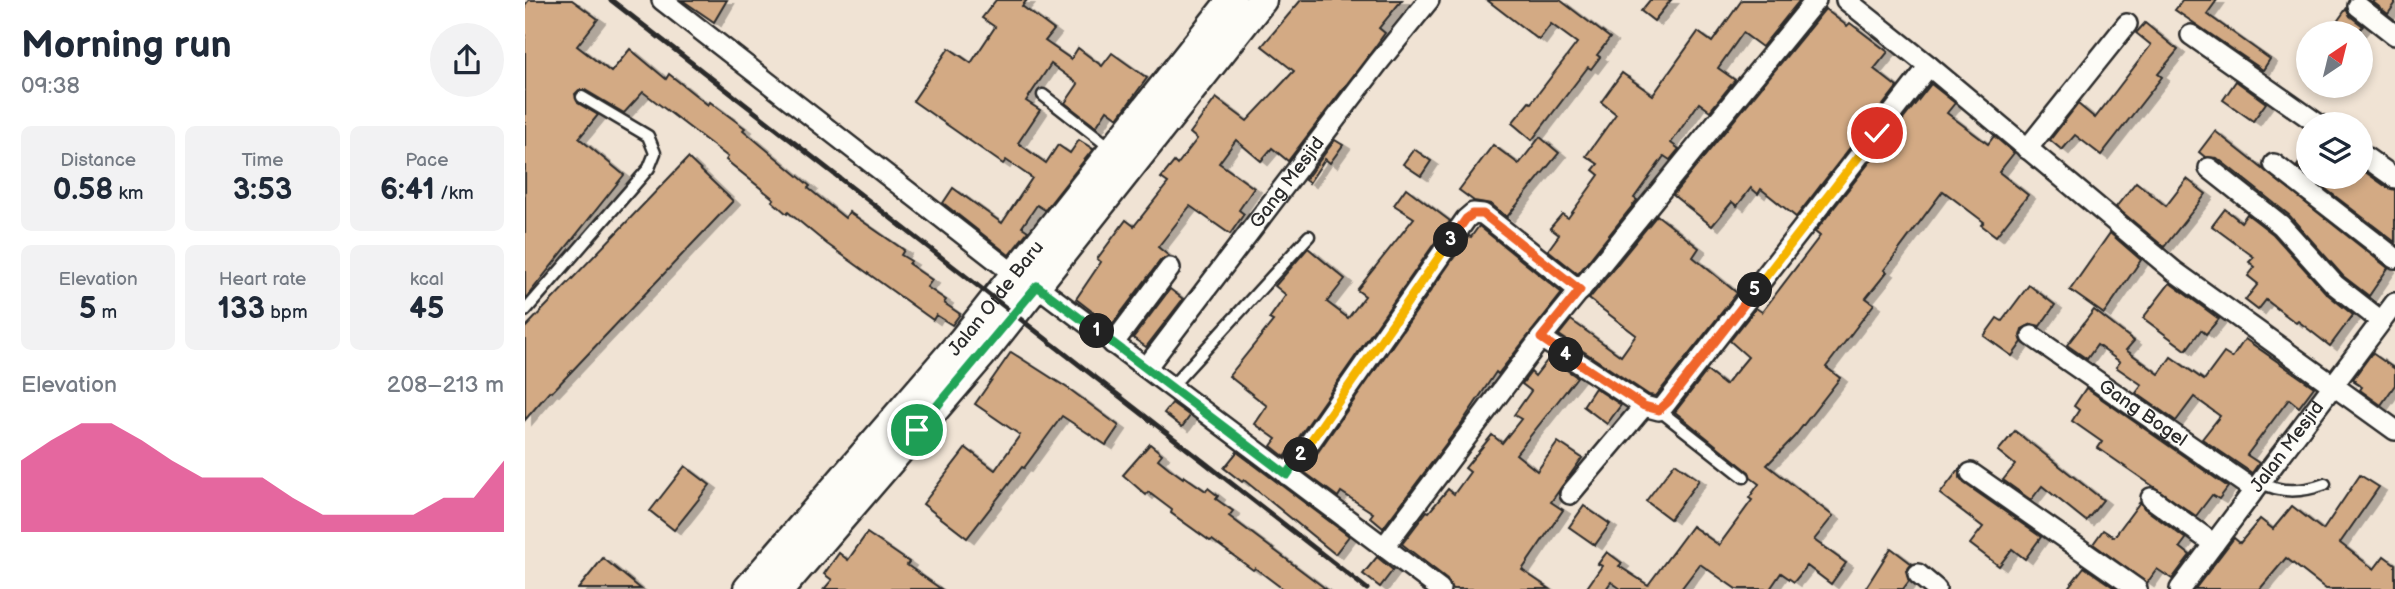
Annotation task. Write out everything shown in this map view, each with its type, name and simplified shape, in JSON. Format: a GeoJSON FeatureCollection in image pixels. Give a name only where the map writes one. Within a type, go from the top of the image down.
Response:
{"type":"FeatureCollection","features":[{"type":"Feature","properties":{"kind":"main road","name":"Jalan Orde Baru"},"geometry":{"type":"LineString","coordinates":[[780,589],[982,354],[1026,280],[1114,150],[1233,0]]}},
{"type":"Feature","properties":{"kind":"main road","name":"Jalan Orde Baru"},"geometry":{"type":"LineString","coordinates":[[748,589],[963,340],[1026,280],[1262,0]]}},
{"type":"Feature","properties":{"kind":"street"},"geometry":{"type":"LineString","coordinates":[[662,0],[1026,280],[1440,589]]}},
{"type":"Feature","properties":{"kind":"street","name":"Gang Mesjid"},"geometry":{"type":"LineString","coordinates":[[1146,369],[1378,63],[1429,0]]}},
{"type":"Feature","properties":{"kind":"street"},"geometry":{"type":"LineString","coordinates":[[1384,547],[1541,338],[1816,0]]}},
{"type":"Feature","properties":{"kind":"street"},"geometry":{"type":"LineString","coordinates":[[1846,0],[2174,271],[2395,430]]}},
{"type":"Feature","properties":{"kind":"street"},"geometry":{"type":"LineString","coordinates":[[2358,6],[2395,35]]}},
{"type":"Feature","properties":{"kind":"street"},"geometry":{"type":"LineString","coordinates":[[2027,149],[2127,24]]}},
{"type":"Feature","properties":{"kind":"street"},"geometry":{"type":"LineString","coordinates":[[2191,35],[2301,112]]}},
{"type":"Feature","properties":{"kind":"street"},"geometry":{"type":"LineString","coordinates":[[1570,494],[1651,408],[1668,402],[1929,66]]}},
{"type":"Feature","properties":{"kind":"street"},"geometry":{"type":"LineString","coordinates":[[2373,162],[2395,178]]}},
{"type":"Feature","properties":{"kind":"street"},"geometry":{"type":"LineString","coordinates":[[2274,164],[2395,258]]}},
{"type":"Feature","properties":{"kind":"street"},"geometry":{"type":"LineString","coordinates":[[2209,168],[2281,225],[2335,285],[2381,321]]}},
{"type":"Feature","properties":{"kind":"street"},"geometry":{"type":"LineString","coordinates":[[1287,475],[1466,219],[1473,214],[1483,214],[1580,290]]}},
{"type":"Feature","properties":{"kind":"street"},"geometry":{"type":"LineString","coordinates":[[1113,344],[1170,268]]}},
{"type":"Feature","properties":{"kind":"street","name":"Jalan Mesjid"},"geometry":{"type":"LineString","coordinates":[[2180,589],[2395,303]]}},
{"type":"Feature","properties":{"kind":"street","name":"Gang Bogel"},"geometry":{"type":"LineString","coordinates":[[2032,336],[2257,486]]}},
{"type":"Feature","properties":{"kind":"street"},"geometry":{"type":"LineString","coordinates":[[1541,338],[1651,408]]}},
{"type":"Feature","properties":{"kind":"street"},"geometry":{"type":"LineString","coordinates":[[1971,473],[2137,589]]}},
{"type":"Feature","properties":{"kind":"street"},"geometry":{"type":"LineString","coordinates":[[2151,498],[2214,544]]}},
{"type":"Feature","properties":{"kind":"street"},"geometry":{"type":"LineString","coordinates":[[1918,574],[1936,589]]}},
{"type":"Feature","properties":{"kind":"lane"},"geometry":{"type":"LineString","coordinates":[[1043,94],[1114,150]]}},
{"type":"Feature","properties":{"kind":"lane"},"geometry":{"type":"LineString","coordinates":[[525,311],[649,168],[655,153],[648,136],[582,97]]}},
{"type":"Feature","properties":{"kind":"lane"},"geometry":{"type":"LineString","coordinates":[[1171,387],[1309,236]]}},
{"type":"Feature","properties":{"kind":"lane"},"geometry":{"type":"LineString","coordinates":[[1651,408],[1744,477]]}},
{"type":"Feature","properties":{"kind":"lane"},"geometry":{"type":"LineString","coordinates":[[2257,486],[2274,490],[2313,488],[2325,484]]}},
{"type":"Feature","properties":{"kind":"building"},"geometry":{"type":"Polygon","coordinates":[[[529,0],[572,0],[598,19],[577,46],[611,72],[630,49],[666,79],[669,74],[708,105],[710,102],[745,128],[743,130],[845,218],[849,212],[904,250],[901,255],[911,261],[909,264],[932,280],[927,287],[960,314],[952,325],[936,315],[933,320],[827,244],[788,212],[787,214],[772,201],[774,199],[726,160],[728,157],[643,92],[624,113],[585,90],[579,90],[575,94],[578,103],[598,115],[579,138],[624,175],[525,299],[525,5],[529,0]]]}},
{"type":"Feature","properties":{"kind":"building"},"geometry":{"type":"Polygon","coordinates":[[[682,0],[727,0],[714,22],[682,0]]]}},
{"type":"Feature","properties":{"kind":"building"},"geometry":{"type":"Polygon","coordinates":[[[996,0],[1027,0],[1022,6],[1054,30],[1045,41],[1071,59],[1078,48],[1102,66],[1112,53],[1147,78],[1118,118],[1107,110],[1096,127],[1065,103],[1078,84],[1051,64],[1026,101],[1040,110],[1018,143],[1046,163],[1058,145],[1070,153],[1079,140],[1093,149],[1045,210],[1037,205],[1022,227],[1028,231],[1009,255],[943,203],[953,188],[1002,223],[1032,178],[1006,160],[1003,164],[913,101],[949,48],[971,63],[995,27],[982,18],[996,0]]]}},
{"type":"Feature","properties":{"kind":"building"},"geometry":{"type":"Polygon","coordinates":[[[1301,0],[1402,0],[1379,28],[1385,33],[1288,161],[1272,148],[1261,161],[1236,140],[1219,163],[1254,188],[1239,210],[1244,214],[1230,234],[1190,206],[1158,247],[1169,256],[1160,261],[1111,326],[1076,299],[1101,262],[1097,259],[1126,220],[1134,226],[1168,183],[1161,178],[1174,162],[1177,165],[1197,139],[1190,133],[1216,98],[1247,121],[1294,71],[1262,46],[1301,0]]]}},
{"type":"Feature","properties":{"kind":"building"},"geometry":{"type":"Polygon","coordinates":[[[1487,0],[1560,0],[1610,38],[1597,55],[1600,57],[1591,69],[1588,67],[1532,140],[1512,123],[1529,102],[1531,103],[1577,43],[1551,24],[1539,40],[1487,0]]]}},
{"type":"Feature","properties":{"kind":"building"},"geometry":{"type":"Polygon","coordinates":[[[1650,0],[1671,0],[1654,21],[1641,11],[1650,0]]]}},
{"type":"Feature","properties":{"kind":"building"},"geometry":{"type":"Polygon","coordinates":[[[1742,0],[1800,0],[1762,47],[1743,33],[1718,68],[1735,80],[1710,111],[1699,103],[1671,143],[1679,149],[1670,160],[1664,156],[1634,198],[1637,200],[1578,274],[1548,250],[1559,235],[1550,228],[1562,214],[1568,218],[1599,175],[1593,170],[1598,164],[1586,156],[1616,114],[1601,102],[1622,73],[1653,95],[1698,32],[1712,42],[1742,0]]]}},
{"type":"Feature","properties":{"kind":"building"},"geometry":{"type":"Polygon","coordinates":[[[2183,0],[2217,0],[2207,14],[2270,59],[2263,70],[2175,10],[2183,0]]]}},
{"type":"Feature","properties":{"kind":"building"},"geometry":{"type":"Polygon","coordinates":[[[2395,0],[2395,4],[2388,14],[2373,2],[2395,0]]]}},
{"type":"Feature","properties":{"kind":"building"},"geometry":{"type":"Polygon","coordinates":[[[1825,9],[1847,26],[1850,23],[1888,52],[1874,69],[1897,87],[1796,217],[1761,189],[1758,194],[1751,188],[1737,206],[1732,202],[1712,226],[1673,195],[1825,9]]]}},
{"type":"Feature","properties":{"kind":"building"},"geometry":{"type":"Polygon","coordinates":[[[2346,9],[2356,21],[2338,21],[2346,9]]]}},
{"type":"Feature","properties":{"kind":"building"},"geometry":{"type":"Polygon","coordinates":[[[2145,23],[2178,50],[2158,74],[2162,77],[2101,155],[2075,135],[2062,150],[2050,140],[2078,104],[2095,118],[2151,45],[2136,33],[2145,23]]]}},
{"type":"Feature","properties":{"kind":"building"},"geometry":{"type":"Polygon","coordinates":[[[2236,81],[2266,103],[2253,121],[2223,100],[2236,81]]]}},
{"type":"Feature","properties":{"kind":"building"},"geometry":{"type":"Polygon","coordinates":[[[1931,84],[1955,103],[1947,113],[1988,144],[1994,136],[2014,153],[1999,172],[2028,195],[1996,236],[1981,225],[1984,222],[1943,191],[1884,270],[1887,272],[1866,298],[1874,304],[1826,367],[1840,378],[1794,437],[1767,465],[1833,516],[1814,540],[1846,563],[1831,584],[1807,566],[1794,582],[1781,573],[1770,589],[1736,589],[1700,564],[1681,589],[1621,589],[1611,582],[1606,589],[1586,589],[1602,566],[1598,564],[1607,552],[1622,563],[1619,566],[1648,585],[1692,526],[1719,545],[1752,500],[1749,498],[1759,484],[1751,478],[1749,472],[1675,412],[1707,371],[1725,385],[1748,357],[1730,341],[1756,308],[1762,312],[1820,236],[1815,232],[1931,84]]]}},
{"type":"Feature","properties":{"kind":"building"},"geometry":{"type":"Polygon","coordinates":[[[2215,131],[2388,268],[2369,296],[2343,276],[2289,215],[2217,158],[2205,157],[2199,152],[2215,131]]]}},
{"type":"Feature","properties":{"kind":"building"},"geometry":{"type":"Polygon","coordinates":[[[1540,137],[1559,153],[1507,217],[1491,204],[1474,201],[1459,190],[1493,145],[1519,164],[1540,137]]]}},
{"type":"Feature","properties":{"kind":"building"},"geometry":{"type":"Polygon","coordinates":[[[1335,140],[1343,145],[1330,163],[1325,159],[1309,183],[1305,180],[1335,140]]]}},
{"type":"Feature","properties":{"kind":"building"},"geometry":{"type":"Polygon","coordinates":[[[1414,149],[1431,161],[1421,176],[1403,164],[1414,149]]]}},
{"type":"Feature","properties":{"kind":"building"},"geometry":{"type":"Polygon","coordinates":[[[688,158],[733,201],[525,420],[525,328],[688,158]]]}},
{"type":"Feature","properties":{"kind":"building"},"geometry":{"type":"Polygon","coordinates":[[[2373,177],[2395,190],[2395,242],[2326,189],[2373,189],[2373,177]]]}},
{"type":"Feature","properties":{"kind":"building"},"geometry":{"type":"Polygon","coordinates":[[[2187,179],[2206,194],[2164,247],[2116,207],[2136,182],[2166,206],[2187,179]]]}},
{"type":"Feature","properties":{"kind":"building"},"geometry":{"type":"Polygon","coordinates":[[[1406,188],[1450,221],[1285,457],[1271,446],[1276,439],[1255,424],[1267,406],[1229,376],[1273,321],[1269,319],[1286,295],[1275,286],[1308,248],[1345,279],[1327,302],[1348,318],[1365,296],[1357,290],[1414,218],[1394,205],[1406,188]]]}},
{"type":"Feature","properties":{"kind":"building"},"geometry":{"type":"Polygon","coordinates":[[[2225,209],[2241,222],[2247,214],[2273,234],[2326,293],[2353,315],[2330,346],[2266,300],[2258,310],[2245,300],[2258,284],[2248,276],[2255,267],[2249,262],[2254,257],[2212,226],[2225,209]]]}},
{"type":"Feature","properties":{"kind":"building"},"geometry":{"type":"Polygon","coordinates":[[[1657,215],[1699,248],[1693,257],[1737,293],[1656,396],[1649,395],[1559,335],[1571,320],[1621,356],[1636,335],[1589,299],[1657,215]]]}},
{"type":"Feature","properties":{"kind":"building"},"geometry":{"type":"Polygon","coordinates":[[[1479,226],[1562,293],[1498,374],[1496,372],[1383,528],[1370,517],[1373,513],[1341,492],[1338,497],[1304,472],[1469,236],[1471,237],[1479,226]]]}},
{"type":"Feature","properties":{"kind":"building"},"geometry":{"type":"Polygon","coordinates":[[[2110,233],[2141,260],[2104,314],[2070,290],[2110,233]]]}},
{"type":"Feature","properties":{"kind":"building"},"geometry":{"type":"Polygon","coordinates":[[[2170,283],[2219,319],[2206,334],[2201,330],[2186,350],[2143,318],[2170,283]]]}},
{"type":"Feature","properties":{"kind":"building"},"geometry":{"type":"Polygon","coordinates":[[[2029,285],[2055,305],[2040,326],[2032,324],[2022,329],[2022,342],[2012,356],[1984,336],[1997,318],[2002,321],[2029,285]]]}},
{"type":"Feature","properties":{"kind":"building"},"geometry":{"type":"Polygon","coordinates":[[[1170,289],[1183,299],[1146,347],[1133,338],[1170,289]]]}},
{"type":"Feature","properties":{"kind":"building"},"geometry":{"type":"Polygon","coordinates":[[[2094,310],[2134,341],[2126,350],[2159,374],[2171,357],[2204,380],[2224,353],[2232,358],[2245,339],[2314,387],[2299,407],[2289,399],[2247,455],[2259,463],[2252,473],[2202,439],[2220,416],[2194,397],[2176,421],[2136,393],[2142,385],[2116,367],[2120,362],[2097,345],[2087,359],[2067,345],[2094,310]]]}},
{"type":"Feature","properties":{"kind":"building"},"geometry":{"type":"Polygon","coordinates":[[[1011,352],[1072,391],[1119,426],[1106,445],[1062,416],[967,538],[923,504],[966,448],[995,470],[1020,435],[975,404],[1011,352]]]}},
{"type":"Feature","properties":{"kind":"building"},"geometry":{"type":"Polygon","coordinates":[[[2372,353],[2395,369],[2395,385],[2381,405],[2360,390],[2362,387],[2353,379],[2372,353]]]}},
{"type":"Feature","properties":{"kind":"building"},"geometry":{"type":"Polygon","coordinates":[[[1549,358],[1577,377],[1516,454],[1537,471],[1558,442],[1582,458],[1551,502],[1563,510],[1522,570],[1550,589],[1452,589],[1447,579],[1402,544],[1448,489],[1454,494],[1470,472],[1465,468],[1492,435],[1502,443],[1521,419],[1514,415],[1531,391],[1522,384],[1531,372],[1535,376],[1549,358]]]}},
{"type":"Feature","properties":{"kind":"building"},"geometry":{"type":"Polygon","coordinates":[[[1595,388],[1621,405],[1607,424],[1583,406],[1595,388]]]}},
{"type":"Feature","properties":{"kind":"building"},"geometry":{"type":"Polygon","coordinates":[[[2086,388],[2228,487],[2219,499],[2212,495],[2196,516],[2098,448],[2102,442],[2072,421],[2079,410],[2074,406],[2086,388]]]}},
{"type":"Feature","properties":{"kind":"building"},"geometry":{"type":"Polygon","coordinates":[[[1172,403],[1190,416],[1182,427],[1164,413],[1172,403]]]}},
{"type":"Feature","properties":{"kind":"building"},"geometry":{"type":"Polygon","coordinates":[[[2015,431],[2103,500],[2086,521],[2042,486],[2031,500],[2003,480],[2015,465],[1998,451],[2015,431]]]}},
{"type":"Feature","properties":{"kind":"building"},"geometry":{"type":"Polygon","coordinates":[[[1150,444],[1162,454],[1158,459],[1183,478],[1184,476],[1206,491],[1208,488],[1218,496],[1216,499],[1233,511],[1229,516],[1326,589],[1283,589],[1171,513],[1172,510],[1148,492],[1146,495],[1123,475],[1150,444]]]}},
{"type":"Feature","properties":{"kind":"building"},"geometry":{"type":"Polygon","coordinates":[[[1237,452],[1349,536],[1335,554],[1244,480],[1242,482],[1224,468],[1237,452]]]}},
{"type":"Feature","properties":{"kind":"building"},"geometry":{"type":"Polygon","coordinates":[[[1675,463],[1699,480],[1670,519],[1646,501],[1675,463]]]}},
{"type":"Feature","properties":{"kind":"building"},"geometry":{"type":"Polygon","coordinates":[[[685,466],[710,485],[674,530],[650,511],[685,466]]]}},
{"type":"Feature","properties":{"kind":"building"},"geometry":{"type":"Polygon","coordinates":[[[1960,468],[1960,478],[1964,483],[2041,537],[2025,559],[2012,549],[1999,566],[1970,544],[1983,527],[1940,494],[1960,468]]]}},
{"type":"Feature","properties":{"kind":"building"},"geometry":{"type":"Polygon","coordinates":[[[2360,475],[2379,487],[2340,543],[2374,569],[2384,556],[2395,564],[2395,589],[2326,589],[2286,558],[2260,589],[2195,589],[2234,538],[2240,543],[2260,519],[2273,529],[2292,506],[2323,530],[2360,475]]]}},
{"type":"Feature","properties":{"kind":"building"},"geometry":{"type":"Polygon","coordinates":[[[2140,502],[2144,508],[2186,539],[2180,547],[2190,555],[2172,579],[2157,569],[2147,583],[2093,544],[2103,530],[2114,537],[2140,502]]]}},
{"type":"Feature","properties":{"kind":"building"},"geometry":{"type":"Polygon","coordinates":[[[1584,506],[1610,524],[1595,545],[1569,527],[1584,506]]]}},
{"type":"Feature","properties":{"kind":"building"},"geometry":{"type":"Polygon","coordinates":[[[867,533],[909,562],[907,565],[941,589],[824,589],[832,580],[824,574],[839,553],[848,560],[867,533]]]}},
{"type":"Feature","properties":{"kind":"building"},"geometry":{"type":"Polygon","coordinates":[[[1891,548],[1912,564],[1906,571],[1909,581],[1903,589],[1865,589],[1891,548]]]}},
{"type":"Feature","properties":{"kind":"building"},"geometry":{"type":"Polygon","coordinates":[[[1377,557],[1393,570],[1380,587],[1363,574],[1377,557]]]}},
{"type":"Feature","properties":{"kind":"building"},"geometry":{"type":"Polygon","coordinates":[[[603,558],[641,589],[578,589],[603,558]]]}},
{"type":"Feature","properties":{"kind":"building"},"geometry":{"type":"Polygon","coordinates":[[[2084,567],[2116,589],[2067,589],[2084,567]]]}},
{"type":"Feature","properties":{"kind":"railway"},"geometry":{"type":"LineString","coordinates":[[611,0],[1367,589]]}},
{"type":"Feature","properties":{"kind":"route"},"geometry":{"type":"LineString","coordinates":[[917,430],[1037,286],[1287,475],[1466,219],[1478,212],[1580,290],[1541,338],[1644,406],[1659,410],[1668,402],[1877,133]]}}]}
